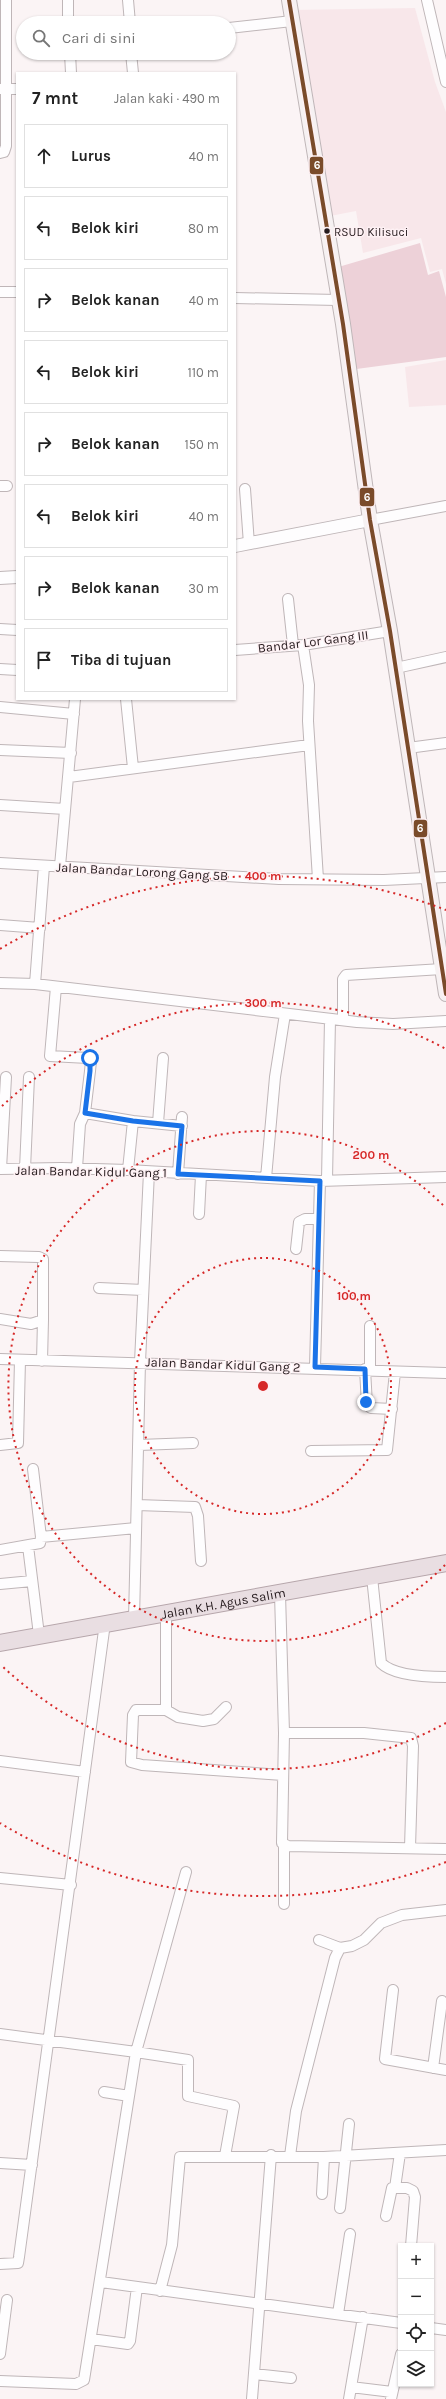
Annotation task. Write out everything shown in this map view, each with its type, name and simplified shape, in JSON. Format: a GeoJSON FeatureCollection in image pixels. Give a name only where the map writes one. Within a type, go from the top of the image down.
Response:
{"type":"FeatureCollection","features":[{"type":"Feature","properties":{"kind":"highway","name":"Jalan K.H. Agus Salim"},"geometry":{"type":"LineString","coordinates":[[0,1643],[166,1612],[280,1594],[446,1563]]}},
{"type":"Feature","properties":{"kind":"main road"},"geometry":{"type":"LineString","coordinates":[[289,0],[338,300],[370,520],[396,668],[446,994]]}},
{"type":"Feature","properties":{"kind":"street"},"geometry":{"type":"LineString","coordinates":[[0,153],[4,152],[6,146],[3,89],[6,0]]}},
{"type":"Feature","properties":{"kind":"street"},"geometry":{"type":"LineString","coordinates":[[68,0],[68,16]]}},
{"type":"Feature","properties":{"kind":"street"},"geometry":{"type":"LineString","coordinates":[[128,0],[129,16]]}},
{"type":"Feature","properties":{"kind":"street"},"geometry":{"type":"LineString","coordinates":[[427,0],[446,82]]}},
{"type":"Feature","properties":{"kind":"street"},"geometry":{"type":"LineString","coordinates":[[236,27],[292,21]]}},
{"type":"Feature","properties":{"kind":"street"},"geometry":{"type":"LineString","coordinates":[[70,60],[71,72]]}},
{"type":"Feature","properties":{"kind":"street"},"geometry":{"type":"LineString","coordinates":[[132,60],[133,72]]}},
{"type":"Feature","properties":{"kind":"street"},"geometry":{"type":"LineString","coordinates":[[3,89],[16,89]]}},
{"type":"Feature","properties":{"kind":"street"},"geometry":{"type":"LineString","coordinates":[[0,292],[16,292]]}},
{"type":"Feature","properties":{"kind":"street"},"geometry":{"type":"LineString","coordinates":[[236,298],[338,300]]}},
{"type":"Feature","properties":{"kind":"street"},"geometry":{"type":"LineString","coordinates":[[245,489],[249,544]]}},
{"type":"Feature","properties":{"kind":"street"},"geometry":{"type":"LineString","coordinates":[[236,546],[446,506]]}},
{"type":"Feature","properties":{"kind":"street"},"geometry":{"type":"LineString","coordinates":[[0,578],[16,577]]}},
{"type":"Feature","properties":{"kind":"street"},"geometry":{"type":"LineString","coordinates":[[288,599],[309,685],[309,745],[318,879]]}},
{"type":"Feature","properties":{"kind":"street"},"geometry":{"type":"LineString","coordinates":[[0,629],[16,630]]}},
{"type":"Feature","properties":{"kind":"street","name":"Bandar Lor Gang III"},"geometry":{"type":"LineString","coordinates":[[236,650],[298,645],[390,631]]}},
{"type":"Feature","properties":{"kind":"street"},"geometry":{"type":"LineString","coordinates":[[396,668],[446,658]]}},
{"type":"Feature","properties":{"kind":"street"},"geometry":{"type":"LineString","coordinates":[[0,669],[16,670]]}},
{"type":"Feature","properties":{"kind":"street"},"geometry":{"type":"LineString","coordinates":[[60,866],[75,700]]}},
{"type":"Feature","properties":{"kind":"street"},"geometry":{"type":"LineString","coordinates":[[126,700],[133,768]]}},
{"type":"Feature","properties":{"kind":"street"},"geometry":{"type":"LineString","coordinates":[[0,707],[74,714]]}},
{"type":"Feature","properties":{"kind":"street"},"geometry":{"type":"LineString","coordinates":[[408,748],[446,743]]}},
{"type":"Feature","properties":{"kind":"street"},"geometry":{"type":"LineString","coordinates":[[69,777],[309,745]]}},
{"type":"Feature","properties":{"kind":"street"},"geometry":{"type":"LineString","coordinates":[[0,750],[71,753]]}},
{"type":"Feature","properties":{"kind":"street"},"geometry":{"type":"LineString","coordinates":[[0,805],[65,809]]}},
{"type":"Feature","properties":{"kind":"street","name":"Jalan Bandar Lorong Gang 5B"},"geometry":{"type":"LineString","coordinates":[[0,863],[225,877],[428,879],[446,877]]}},
{"type":"Feature","properties":{"kind":"street"},"geometry":{"type":"LineString","coordinates":[[35,984],[44,866]]}},
{"type":"Feature","properties":{"kind":"street"},"geometry":{"type":"LineString","coordinates":[[0,925],[40,928]]}},
{"type":"Feature","properties":{"kind":"street"},"geometry":{"type":"LineString","coordinates":[[343,1020],[343,979],[346,975],[442,969]]}},
{"type":"Feature","properties":{"kind":"street"},"geometry":{"type":"LineString","coordinates":[[0,983],[35,984],[330,1019],[393,1024],[446,1021]]}},
{"type":"Feature","properties":{"kind":"street"},"geometry":{"type":"LineString","coordinates":[[56,987],[50,1056],[90,1058],[85,1113],[80,1124],[77,1168]]}},
{"type":"Feature","properties":{"kind":"street"},"geometry":{"type":"LineString","coordinates":[[266,1178],[274,1084],[285,1014]]}},
{"type":"Feature","properties":{"kind":"street"},"geometry":{"type":"LineString","coordinates":[[315,1367],[318,1219],[323,1181],[330,1019]]}},
{"type":"Feature","properties":{"kind":"street"},"geometry":{"type":"LineString","coordinates":[[158,1123],[162,1058]]}},
{"type":"Feature","properties":{"kind":"street"},"geometry":{"type":"LineString","coordinates":[[0,1169],[6,1077]]}},
{"type":"Feature","properties":{"kind":"street"},"geometry":{"type":"LineString","coordinates":[[24,1169],[29,1077]]}},
{"type":"Feature","properties":{"kind":"street"},"geometry":{"type":"LineString","coordinates":[[85,1113],[133,1121],[158,1123],[182,1121],[178,1174]]}},
{"type":"Feature","properties":{"kind":"street"},"geometry":{"type":"LineString","coordinates":[[128,1170],[133,1121]]}},
{"type":"Feature","properties":{"kind":"street","name":"Jalan Bandar Kidul Gang 1"},"geometry":{"type":"LineString","coordinates":[[0,1169],[77,1168],[323,1181],[446,1177]]}},
{"type":"Feature","properties":{"kind":"street"},"geometry":{"type":"LineString","coordinates":[[134,1619],[140,1362],[149,1172]]}},
{"type":"Feature","properties":{"kind":"street"},"geometry":{"type":"LineString","coordinates":[[199,1214],[201,1175]]}},
{"type":"Feature","properties":{"kind":"street"},"geometry":{"type":"LineString","coordinates":[[296,1249],[299,1222],[305,1219],[318,1219]]}},
{"type":"Feature","properties":{"kind":"street"},"geometry":{"type":"LineString","coordinates":[[0,1256],[39,1257],[42,1259],[42,1361]]}},
{"type":"Feature","properties":{"kind":"street"},"geometry":{"type":"LineString","coordinates":[[99,1288],[143,1290]]}},
{"type":"Feature","properties":{"kind":"street"},"geometry":{"type":"LineString","coordinates":[[0,1319],[31,1324],[43,1321]]}},
{"type":"Feature","properties":{"kind":"street"},"geometry":{"type":"LineString","coordinates":[[370,1326],[367,1369],[367,1405],[371,1408],[392,1409]]}},
{"type":"Feature","properties":{"kind":"street","name":"Jalan Bandar Kidul Gang 2"},"geometry":{"type":"LineString","coordinates":[[0,1358],[42,1361],[315,1367],[367,1369],[395,1372],[446,1373]]}},
{"type":"Feature","properties":{"kind":"street"},"geometry":{"type":"LineString","coordinates":[[0,1445],[18,1443],[20,1360]]}},
{"type":"Feature","properties":{"kind":"street"},"geometry":{"type":"LineString","coordinates":[[311,1451],[385,1451],[388,1447],[395,1372]]}},
{"type":"Feature","properties":{"kind":"street"},"geometry":{"type":"LineString","coordinates":[[138,1445],[193,1443]]}},
{"type":"Feature","properties":{"kind":"street"},"geometry":{"type":"LineString","coordinates":[[0,1550],[38,1544],[41,1537],[33,1469]]}},
{"type":"Feature","properties":{"kind":"street"},"geometry":{"type":"LineString","coordinates":[[137,1505],[195,1507],[198,1516],[200,1561]]}},
{"type":"Feature","properties":{"kind":"street"},"geometry":{"type":"LineString","coordinates":[[41,1537],[136,1528]]}},
{"type":"Feature","properties":{"kind":"street"},"geometry":{"type":"LineString","coordinates":[[28,1546],[40,1635]]}},
{"type":"Feature","properties":{"kind":"street"},"geometry":{"type":"LineString","coordinates":[[372,1577],[381,1663],[388,1668],[422,1677],[446,1677]]}},
{"type":"Feature","properties":{"kind":"street"},"geometry":{"type":"LineString","coordinates":[[0,1584],[32,1581]]}},
{"type":"Feature","properties":{"kind":"street"},"geometry":{"type":"LineString","coordinates":[[280,1594],[284,1733],[281,1837],[284,1845],[284,1904]]}},
{"type":"Feature","properties":{"kind":"street"},"geometry":{"type":"LineString","coordinates":[[166,1612],[166,1710]]}},
{"type":"Feature","properties":{"kind":"street"},"geometry":{"type":"LineString","coordinates":[[0,2264],[18,2263],[50,2040],[105,1623]]}},
{"type":"Feature","properties":{"kind":"street"},"geometry":{"type":"LineString","coordinates":[[226,1707],[214,1719],[203,1721],[178,1717],[166,1710],[138,1710],[134,1712],[130,1760],[133,1763],[283,1775]]}},
{"type":"Feature","properties":{"kind":"street"},"geometry":{"type":"LineString","coordinates":[[284,1733],[364,1733],[412,1738],[414,1746],[410,1848]]}},
{"type":"Feature","properties":{"kind":"street"},"geometry":{"type":"LineString","coordinates":[[0,1761],[85,1772]]}},
{"type":"Feature","properties":{"kind":"street"},"geometry":{"type":"LineString","coordinates":[[284,1845],[446,1849]]}},
{"type":"Feature","properties":{"kind":"street"},"geometry":{"type":"LineString","coordinates":[[0,2381],[61,2384],[82,2382],[101,2282],[136,2052],[186,1872]]}},
{"type":"Feature","properties":{"kind":"street"},"geometry":{"type":"LineString","coordinates":[[0,1878],[71,1885]]}},
{"type":"Feature","properties":{"kind":"street"},"geometry":{"type":"LineString","coordinates":[[319,1940],[340,1948],[352,1946],[364,1940],[381,1923],[402,1915],[446,1910]]}},
{"type":"Feature","properties":{"kind":"street"},"geometry":{"type":"LineString","coordinates":[[290,2156],[296,2112],[335,1958],[340,1948]]}},
{"type":"Feature","properties":{"kind":"street"},"geometry":{"type":"LineString","coordinates":[[393,1990],[385,2059],[446,2070]]}},
{"type":"Feature","properties":{"kind":"street"},"geometry":{"type":"LineString","coordinates":[[433,2068],[442,2001]]}},
{"type":"Feature","properties":{"kind":"street"},"geometry":{"type":"LineString","coordinates":[[0,2034],[188,2060],[188,2096],[234,2106],[225,2156]]}},
{"type":"Feature","properties":{"kind":"street"},"geometry":{"type":"LineString","coordinates":[[104,2092],[129,2096]]}},
{"type":"Feature","properties":{"kind":"street"},"geometry":{"type":"LineString","coordinates":[[340,2208],[347,2155],[349,2124]]}},
{"type":"Feature","properties":{"kind":"street"},"geometry":{"type":"LineString","coordinates":[[160,2291],[172,2245],[178,2159],[270,2155],[324,2156],[446,2150]]}},
{"type":"Feature","properties":{"kind":"street"},"geometry":{"type":"LineString","coordinates":[[395,2188],[400,2153]]}},
{"type":"Feature","properties":{"kind":"street"},"geometry":{"type":"LineString","coordinates":[[252,2399],[261,2305],[270,2155]]}},
{"type":"Feature","properties":{"kind":"street"},"geometry":{"type":"LineString","coordinates":[[322,2194],[324,2156]]}},
{"type":"Feature","properties":{"kind":"street"},"geometry":{"type":"LineString","coordinates":[[0,2162],[32,2165]]}},
{"type":"Feature","properties":{"kind":"street"},"geometry":{"type":"LineString","coordinates":[[386,2216],[389,2191],[395,2188],[407,2188],[414,2194],[411,2243]]}},
{"type":"Feature","properties":{"kind":"street"},"geometry":{"type":"LineString","coordinates":[[338,2314],[350,2234]]}},
{"type":"Feature","properties":{"kind":"street"},"geometry":{"type":"LineString","coordinates":[[101,2282],[398,2323]]}},
{"type":"Feature","properties":{"kind":"street"},"geometry":{"type":"LineString","coordinates":[[91,2339],[128,2344],[130,2341],[137,2287]]}},
{"type":"Feature","properties":{"kind":"street"},"geometry":{"type":"LineString","coordinates":[[0,2354],[7,2300]]}},
{"type":"Feature","properties":{"kind":"street"},"geometry":{"type":"LineString","coordinates":[[349,2399],[363,2317]]}},
{"type":"Feature","properties":{"kind":"street"},"geometry":{"type":"LineString","coordinates":[[434,2328],[446,2330]]}},
{"type":"Feature","properties":{"kind":"street"},"geometry":{"type":"LineString","coordinates":[[351,2387],[391,2396],[398,2367]]}},
{"type":"Feature","properties":{"kind":"street"},"geometry":{"type":"LineString","coordinates":[[254,2374],[291,2378]]}},
{"type":"Feature","properties":{"kind":"shaded area"},"geometry":{"type":"Polygon","coordinates":[[[415,8],[435,82],[446,112],[446,284],[442,269],[430,272],[421,238],[363,253],[356,211],[325,217],[291,10],[415,8]]]}},
{"type":"Feature","properties":{"kind":"shaded area"},"geometry":{"type":"Polygon","coordinates":[[[420,243],[428,275],[439,271],[446,297],[446,357],[349,370],[335,268],[420,243]]]}},
{"type":"Feature","properties":{"kind":"shaded area"},"geometry":{"type":"Polygon","coordinates":[[[446,360],[446,405],[409,407],[405,367],[446,360]]]}},
{"type":"Feature","properties":{"kind":"transit line","name":"6"},"geometry":{"type":"LineString","coordinates":[[289,0],[343,324],[370,520],[390,631],[446,994]]}},
{"type":"Feature","properties":{"kind":"place","name":"RSUD Kilisuci"},"geometry":{"type":"Point","coordinates":[327,231]}},
{"type":"Feature","properties":{"kind":"route"},"geometry":{"type":"LineString","coordinates":[[90,1058],[91,1063],[85,1113],[133,1121],[182,1126],[178,1174],[320,1181],[315,1367],[365,1369],[366,1402]]}}]}
